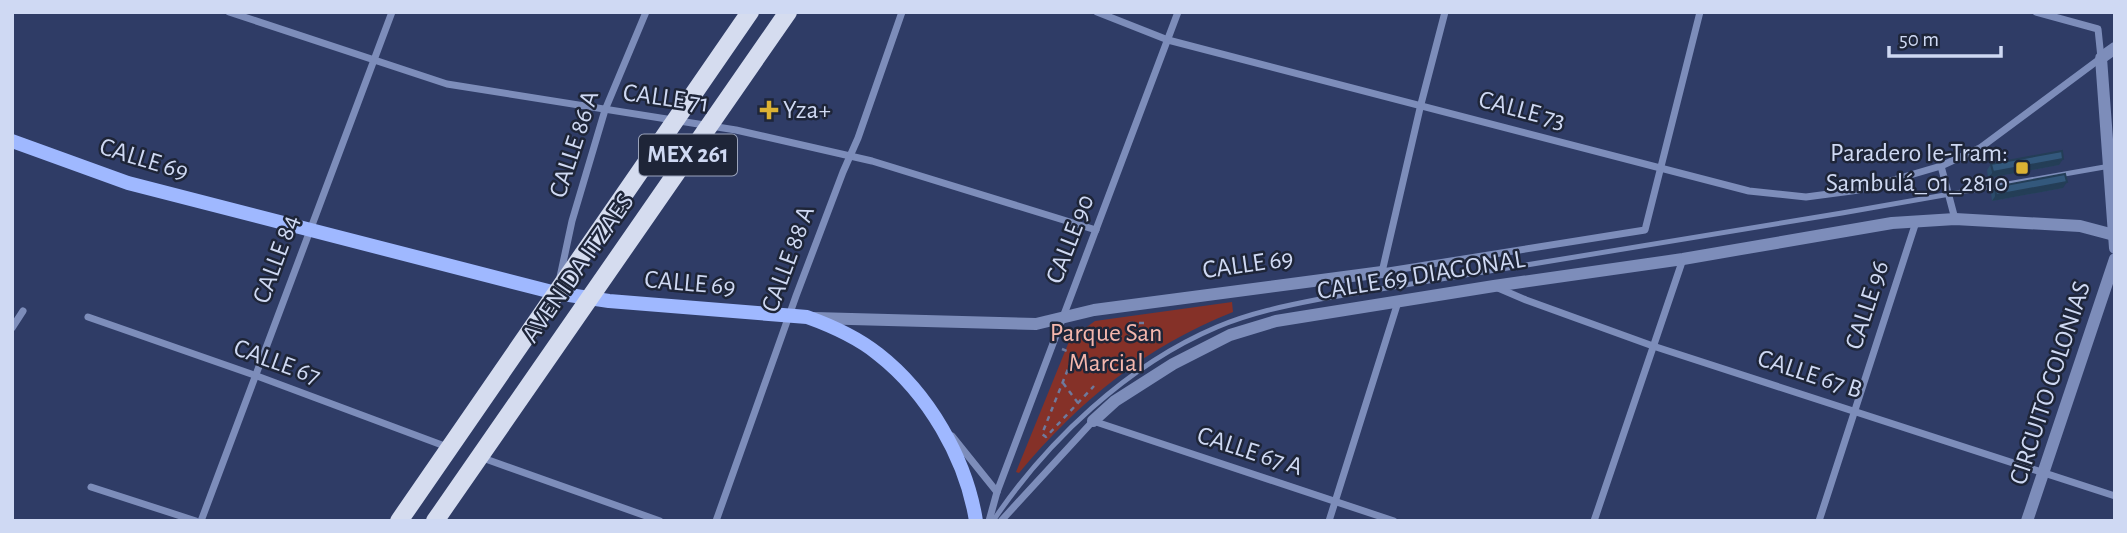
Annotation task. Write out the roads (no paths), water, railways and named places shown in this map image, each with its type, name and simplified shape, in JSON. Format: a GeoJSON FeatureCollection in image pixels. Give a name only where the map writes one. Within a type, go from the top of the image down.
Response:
{"type":"FeatureCollection","features":[{"type":"Feature","properties":{"kind":"main road","name":"AVENIDA ITZAES"},"geometry":{"type":"LineString","coordinates":[[399,521],[750,12]]}},
{"type":"Feature","properties":{"kind":"main road","name":"AVENIDA ITZAES"},"geometry":{"type":"LineString","coordinates":[[435,521],[788,12]]}},
{"type":"Feature","properties":{"kind":"main road","name":"CALLE 69"},"geometry":{"type":"LineString","coordinates":[[12,141],[128,183],[556,293],[807,317]]}},
{"type":"Feature","properties":{"kind":"main road"},"geometry":{"type":"LineString","coordinates":[[807,317],[845,333],[876,352],[906,379],[946,438],[971,494],[976,521]]}},
{"type":"Feature","properties":{"kind":"street","name":"CALLE 71"},"geometry":{"type":"LineString","coordinates":[[229,12],[447,84],[709,125],[850,156],[1096,230]]}},
{"type":"Feature","properties":{"kind":"street","name":"CALLE 84"},"geometry":{"type":"LineString","coordinates":[[199,521],[257,376],[392,12]]}},
{"type":"Feature","properties":{"kind":"street","name":"CALLE 86 A"},"geometry":{"type":"LineString","coordinates":[[556,293],[572,221],[605,110],[646,12]]}},
{"type":"Feature","properties":{"kind":"street","name":"CALLE 88 A"},"geometry":{"type":"LineString","coordinates":[[716,521],[902,12]]}},
{"type":"Feature","properties":{"kind":"street","name":"CALLE 73"},"geometry":{"type":"LineString","coordinates":[[1097,12],[1168,40],[1749,191],[1806,197],[1859,190],[1941,166],[1980,148],[2101,58]]}},
{"type":"Feature","properties":{"kind":"street","name":"CALLE 90"},"geometry":{"type":"LineString","coordinates":[[991,521],[997,492],[1178,12]]}},
{"type":"Feature","properties":{"kind":"street"},"geometry":{"type":"LineString","coordinates":[[1445,12],[1382,272],[1645,230],[1700,12]]}},
{"type":"Feature","properties":{"kind":"street"},"geometry":{"type":"LineString","coordinates":[[2036,12],[2098,29],[2111,150],[2114,239]]}},
{"type":"Feature","properties":{"kind":"street"},"geometry":{"type":"LineString","coordinates":[[2101,58],[2115,48]]}},
{"type":"Feature","properties":{"kind":"street"},"geometry":{"type":"LineString","coordinates":[[1941,166],[1955,219]]}},
{"type":"Feature","properties":{"kind":"street","name":"CALLE 69 DIAGONAL"},"geometry":{"type":"LineString","coordinates":[[1001,521],[1093,421],[1115,401],[1173,363],[1230,335],[1276,321],[1892,223],[1955,219],[2080,226],[2114,239]]}},
{"type":"Feature","properties":{"kind":"street","name":"CALLE 96"},"geometry":{"type":"LineString","coordinates":[[1819,521],[1916,222]]}},
{"type":"Feature","properties":{"kind":"street"},"geometry":{"type":"LineString","coordinates":[[1594,521],[1683,258]]}},
{"type":"Feature","properties":{"kind":"street","name":"CIRCUITO COLONIAS"},"geometry":{"type":"LineString","coordinates":[[2027,521],[2115,259]]}},
{"type":"Feature","properties":{"kind":"street","name":"CALLE 69"},"geometry":{"type":"LineString","coordinates":[[807,317],[1036,324],[1063,316],[1382,272]]}},
{"type":"Feature","properties":{"kind":"street","name":"CALLE 67 B"},"geometry":{"type":"LineString","coordinates":[[1494,286],[1653,345],[2115,496]]}},
{"type":"Feature","properties":{"kind":"street"},"geometry":{"type":"LineString","coordinates":[[1329,521],[1398,302]]}},
{"type":"Feature","properties":{"kind":"street"},"geometry":{"type":"LineString","coordinates":[[12,328],[23,311]]}},
{"type":"Feature","properties":{"kind":"street","name":"CALLE 67"},"geometry":{"type":"LineString","coordinates":[[88,317],[451,448]]}},
{"type":"Feature","properties":{"kind":"street"},"geometry":{"type":"LineString","coordinates":[[921,398],[997,492]]}},
{"type":"Feature","properties":{"kind":"street","name":"CALLE 67 A"},"geometry":{"type":"LineString","coordinates":[[1093,421],[1394,521]]}},
{"type":"Feature","properties":{"kind":"street"},"geometry":{"type":"LineString","coordinates":[[479,457],[660,521]]}},
{"type":"Feature","properties":{"kind":"street"},"geometry":{"type":"LineString","coordinates":[[91,487],[199,521]]}},
{"type":"Feature","properties":{"kind":"lane"},"geometry":{"type":"LineString","coordinates":[[991,521],[1043,458],[1078,422],[1112,393],[1153,362],[1199,335],[1237,320],[1283,306],[1320,299],[2112,166]]}},
{"type":"Feature","properties":{"kind":"place","name":"Yza+"},"geometry":{"type":"Point","coordinates":[769,110]}},
{"type":"Feature","properties":{"kind":"place","name":"Paradero Ie-Tram: Sambulá_01_2810"},"geometry":{"type":"Point","coordinates":[2022,168]}},
{"type":"Feature","properties":{"kind":"park label","name":"Parque San Marcial"},"geometry":{"type":"Point","coordinates":[1106,348]}}]}
